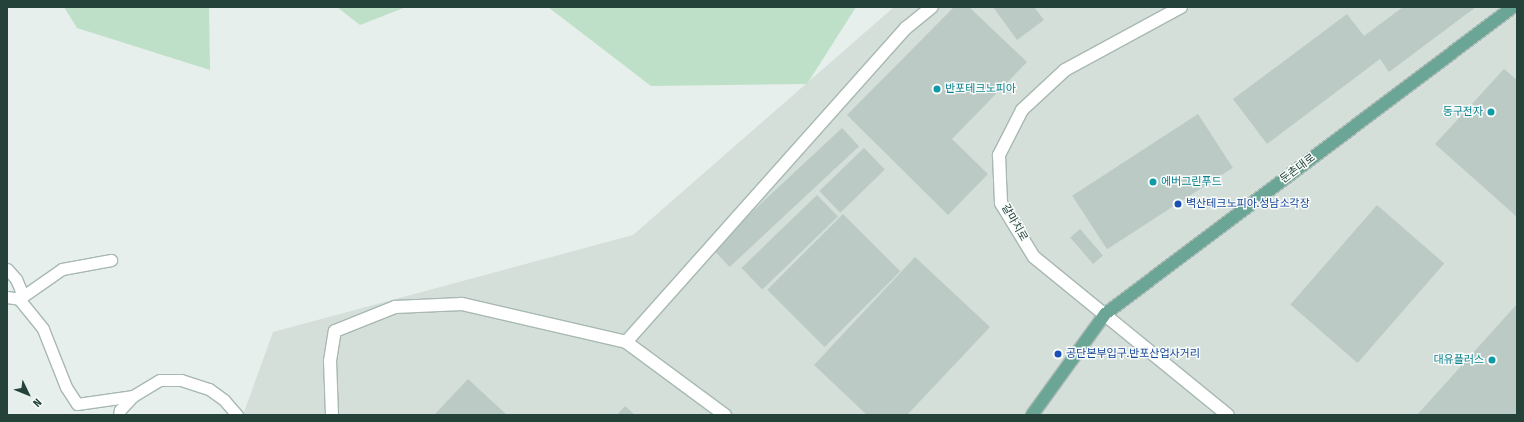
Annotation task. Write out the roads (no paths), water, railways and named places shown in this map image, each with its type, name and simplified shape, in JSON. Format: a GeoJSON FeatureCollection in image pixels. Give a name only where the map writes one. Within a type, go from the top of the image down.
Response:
{"type":"FeatureCollection","features":[{"type":"Feature","properties":{"kind":"main road","name":"둔촌대로"},"geometry":{"type":"LineString","coordinates":[[1032,415],[1105,314],[1513,7]]}},
{"type":"Feature","properties":{"kind":"street"},"geometry":{"type":"LineString","coordinates":[[626,342],[906,28],[932,7]]}},
{"type":"Feature","properties":{"kind":"street","name":"갈마치로"},"geometry":{"type":"LineString","coordinates":[[1181,7],[1065,70],[1022,110],[999,155],[1001,203],[1034,257],[1228,415]]}},
{"type":"Feature","properties":{"kind":"street"},"geometry":{"type":"LineString","coordinates":[[332,415],[330,361],[335,331],[395,307],[462,304],[626,342],[725,415]]}},
{"type":"Feature","properties":{"kind":"lane"},"geometry":{"type":"LineString","coordinates":[[18,299],[62,269],[111,260]]}},
{"type":"Feature","properties":{"kind":"lane"},"geometry":{"type":"LineString","coordinates":[[7,269],[16,279],[21,291],[18,299]]}},
{"type":"Feature","properties":{"kind":"lane"},"geometry":{"type":"LineString","coordinates":[[7,297],[18,299],[43,329],[66,387],[76,404],[133,396]]}},
{"type":"Feature","properties":{"kind":"lane"},"geometry":{"type":"LineString","coordinates":[[119,415],[120,410],[133,396],[160,380],[181,380],[209,389],[224,400],[237,415]]}},
{"type":"Feature","properties":{"kind":"place","name":"반포테크노피아"},"geometry":{"type":"Point","coordinates":[937,89]}},
{"type":"Feature","properties":{"kind":"place","name":"동구전자"},"geometry":{"type":"Point","coordinates":[1491,112]}},
{"type":"Feature","properties":{"kind":"place","name":"에버그린푸드"},"geometry":{"type":"Point","coordinates":[1153,182]}},
{"type":"Feature","properties":{"kind":"place","name":"벽산테크노피아.성남소각장"},"geometry":{"type":"Point","coordinates":[1178,204]}},
{"type":"Feature","properties":{"kind":"place","name":"공단본부입구.반포산업사거리"},"geometry":{"type":"Point","coordinates":[1058,354]}},
{"type":"Feature","properties":{"kind":"place","name":"대유플러스"},"geometry":{"type":"Point","coordinates":[1492,360]}}]}
